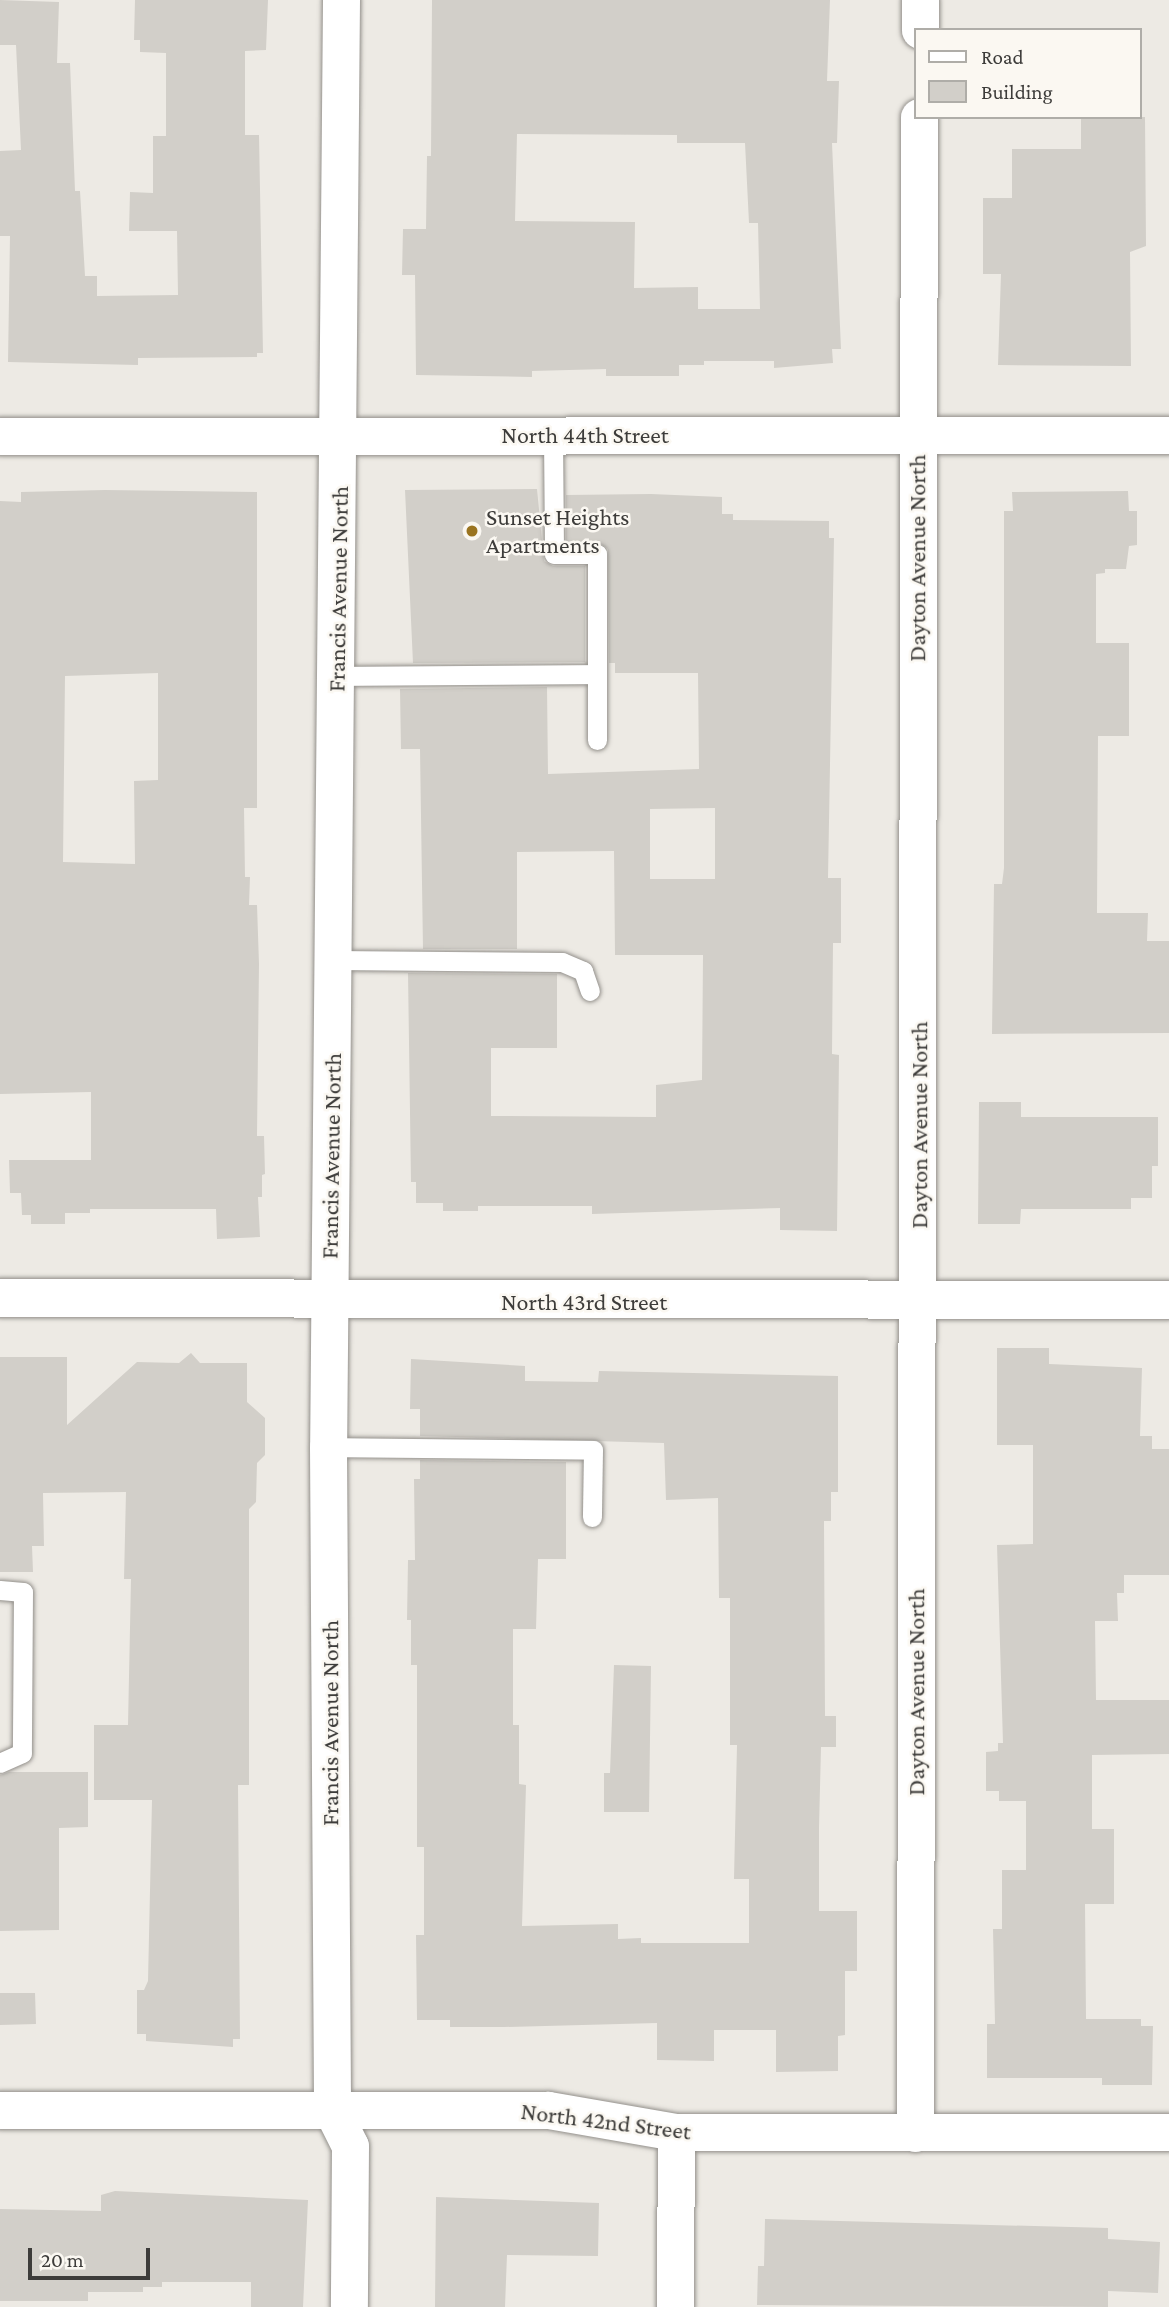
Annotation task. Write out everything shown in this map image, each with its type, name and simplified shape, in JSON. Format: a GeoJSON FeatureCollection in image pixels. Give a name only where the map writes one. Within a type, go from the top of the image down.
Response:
{"type":"FeatureCollection","features":[{"type":"Feature","properties":{"kind":"street","name":"Francis Avenue North"},"geometry":{"type":"LineString","coordinates":[[341,0],[340,436],[328,1447],[332,2110],[349,2147],[349,2307]]}},
{"type":"Feature","properties":{"kind":"street"},"geometry":{"type":"LineString","coordinates":[[920,0],[920,28]]}},
{"type":"Feature","properties":{"kind":"street","name":"Dayton Avenue North"},"geometry":{"type":"LineString","coordinates":[[915,2133],[919,1302],[916,434],[919,119]]}},
{"type":"Feature","properties":{"kind":"street","name":"North 44th Street"},"geometry":{"type":"LineString","coordinates":[[0,436],[1169,435]]}},
{"type":"Feature","properties":{"kind":"street","name":"North 43rd Street"},"geometry":{"type":"LineString","coordinates":[[0,1298],[328,1301],[1169,1300]]}},
{"type":"Feature","properties":{"kind":"street","name":"North 42nd Street"},"geometry":{"type":"LineString","coordinates":[[0,2110],[548,2110],[676,2132],[1169,2132]]}},
{"type":"Feature","properties":{"kind":"street"},"geometry":{"type":"LineString","coordinates":[[675,2307],[676,2132]]}},
{"type":"Feature","properties":{"kind":"lane"},"geometry":{"type":"LineString","coordinates":[[553,435],[554,554],[597,554],[597,740]]}},
{"type":"Feature","properties":{"kind":"lane"},"geometry":{"type":"LineString","coordinates":[[337,676],[597,674]]}},
{"type":"Feature","properties":{"kind":"lane"},"geometry":{"type":"LineString","coordinates":[[333,960],[562,962],[583,971],[590,991]]}},
{"type":"Feature","properties":{"kind":"lane"},"geometry":{"type":"LineString","coordinates":[[328,1447],[593,1450],[592,1517]]}},
{"type":"Feature","properties":{"kind":"lane"},"geometry":{"type":"LineString","coordinates":[[0,1590],[23,1592],[23,1619],[22,1752],[0,1763]]}},
{"type":"Feature","properties":{"kind":"building"},"geometry":{"type":"Polygon","coordinates":[[[0,0],[59,2],[57,63],[70,63],[75,191],[80,191],[85,276],[97,276],[97,296],[178,295],[177,231],[129,231],[130,192],[153,193],[153,136],[166,136],[166,53],[140,52],[140,40],[134,40],[135,0],[268,0],[266,50],[245,51],[245,135],[259,135],[263,353],[257,353],[257,357],[138,358],[138,365],[8,362],[10,236],[0,236],[0,151],[21,150],[16,45],[0,45],[0,0]]]}},
{"type":"Feature","properties":{"kind":"building"},"geometry":{"type":"Polygon","coordinates":[[[432,0],[830,0],[827,81],[839,81],[837,143],[832,143],[841,349],[832,349],[833,363],[774,368],[774,361],[704,361],[704,365],[679,365],[679,376],[606,376],[606,369],[532,371],[532,377],[416,375],[415,275],[402,275],[403,229],[426,229],[427,156],[431,156],[432,0]],[[517,134],[515,221],[635,222],[634,288],[698,287],[698,309],[760,309],[758,223],[749,223],[745,143],[677,143],[677,135],[517,134]]]}},
{"type":"Feature","properties":{"kind":"building"},"geometry":{"type":"Polygon","coordinates":[[[1145,117],[1146,246],[1130,252],[1131,366],[998,365],[1001,274],[983,274],[983,198],[1012,198],[1012,149],[1081,149],[1081,119],[1145,117]]]}},
{"type":"Feature","properties":{"kind":"building"},"geometry":{"type":"Polygon","coordinates":[[[537,489],[544,561],[553,566],[585,566],[585,662],[413,663],[405,490],[537,489]]]}},
{"type":"Feature","properties":{"kind":"building"},"geometry":{"type":"Polygon","coordinates":[[[1128,491],[1129,511],[1137,511],[1137,545],[1129,546],[1126,569],[1105,569],[1105,573],[1096,574],[1096,643],[1129,643],[1129,736],[1098,736],[1097,913],[1148,913],[1147,941],[1169,941],[1169,1033],[992,1034],[994,884],[1002,884],[1004,868],[1004,511],[1013,511],[1012,492],[1128,491]]]}},
{"type":"Feature","properties":{"kind":"building"},"geometry":{"type":"Polygon","coordinates":[[[21,492],[257,492],[257,808],[244,808],[245,877],[250,877],[249,905],[257,905],[257,1136],[264,1136],[265,1174],[262,1175],[262,1197],[258,1197],[260,1237],[217,1239],[216,1209],[90,1209],[90,1213],[65,1213],[65,1224],[31,1224],[31,1215],[22,1215],[21,1193],[10,1193],[9,1160],[91,1160],[91,1092],[0,1094],[0,501],[21,502],[21,492]],[[158,673],[65,676],[63,862],[135,864],[134,781],[158,780],[158,673]]]}},
{"type":"Feature","properties":{"kind":"building"},"geometry":{"type":"Polygon","coordinates":[[[566,495],[722,497],[722,514],[733,514],[733,520],[829,521],[829,538],[834,538],[828,878],[841,878],[841,943],[833,943],[832,1054],[839,1055],[837,1231],[780,1230],[780,1208],[592,1214],[592,1206],[478,1206],[478,1211],[443,1211],[443,1203],[416,1203],[416,1182],[411,1182],[408,973],[557,974],[557,1048],[491,1048],[491,1116],[656,1117],[656,1085],[702,1080],[703,955],[615,955],[614,851],[517,852],[517,949],[423,949],[420,749],[401,749],[400,689],[547,687],[548,774],[699,769],[698,673],[615,673],[615,663],[609,663],[608,549],[598,542],[566,542],[566,495]],[[715,808],[650,809],[650,879],[715,879],[715,808]]]}},
{"type":"Feature","properties":{"kind":"building"},"geometry":{"type":"Polygon","coordinates":[[[979,1102],[1021,1102],[1021,1117],[1158,1117],[1158,1166],[1152,1166],[1152,1198],[1131,1198],[1131,1209],[1021,1209],[1020,1224],[978,1224],[979,1102]]]}},
{"type":"Feature","properties":{"kind":"building"},"geometry":{"type":"Polygon","coordinates":[[[997,1348],[1049,1348],[1049,1364],[1142,1368],[1140,1436],[1152,1436],[1152,1449],[1169,1449],[1169,1575],[1124,1575],[1124,1593],[1117,1593],[1118,1621],[1095,1621],[1096,1700],[1169,1700],[1169,1754],[1092,1755],[1092,1829],[1114,1829],[1114,1904],[1085,1904],[1086,2019],[1141,2019],[1141,2026],[1153,2026],[1152,2085],[1102,2085],[1102,2078],[987,2078],[987,2024],[995,2024],[993,1929],[1002,1929],[1002,1870],[1026,1870],[1026,1801],[999,1801],[999,1791],[986,1791],[986,1752],[998,1751],[998,1743],[1003,1743],[997,1545],[1033,1544],[1033,1445],[997,1445],[997,1348]]]}},
{"type":"Feature","properties":{"kind":"building"},"geometry":{"type":"Polygon","coordinates":[[[191,1353],[200,1363],[247,1363],[247,1402],[265,1418],[265,1455],[257,1463],[256,1502],[249,1509],[249,1785],[238,1785],[240,2039],[233,2039],[233,2047],[146,2041],[146,2034],[137,2034],[137,1990],[144,1990],[148,1981],[152,1800],[94,1800],[94,1725],[128,1725],[131,1579],[124,1579],[126,1492],[43,1493],[44,1546],[32,1546],[33,1572],[0,1572],[0,1357],[67,1357],[67,1425],[137,1362],[179,1363],[191,1353]]]}},
{"type":"Feature","properties":{"kind":"building"},"geometry":{"type":"Polygon","coordinates":[[[411,1359],[525,1366],[525,1381],[598,1382],[599,1371],[838,1376],[838,1492],[831,1492],[831,1521],[824,1521],[825,1716],[836,1716],[836,1747],[821,1747],[819,1911],[857,1911],[857,1971],[845,1971],[845,2035],[838,2036],[838,2071],[776,2072],[776,2030],[714,2030],[714,2061],[657,2060],[657,2023],[450,2027],[450,2020],[417,2020],[416,1935],[424,1935],[424,1847],[417,1847],[417,1665],[411,1665],[411,1620],[407,1620],[408,1560],[415,1560],[414,1479],[420,1479],[420,1460],[566,1462],[566,1559],[538,1559],[536,1629],[513,1629],[513,1725],[519,1725],[519,1784],[526,1785],[522,1926],[618,1924],[618,1939],[641,1938],[641,1943],[749,1943],[749,1879],[734,1879],[737,1745],[730,1745],[730,1598],[719,1598],[718,1498],[666,1500],[664,1443],[420,1436],[420,1409],[410,1409],[411,1359]]]}},
{"type":"Feature","properties":{"kind":"building"},"geometry":{"type":"Polygon","coordinates":[[[614,1665],[651,1666],[649,1812],[604,1812],[604,1773],[610,1773],[614,1665]]]}},
{"type":"Feature","properties":{"kind":"building"},"geometry":{"type":"Polygon","coordinates":[[[9,1772],[88,1772],[88,1827],[59,1828],[59,1930],[0,1931],[0,1775],[9,1772]]]}},
{"type":"Feature","properties":{"kind":"building"},"geometry":{"type":"Polygon","coordinates":[[[0,1993],[35,1993],[36,2024],[0,2025],[0,1993]]]}},
{"type":"Feature","properties":{"kind":"building"},"geometry":{"type":"Polygon","coordinates":[[[115,2191],[308,2200],[303,2307],[251,2307],[251,2282],[162,2282],[162,2287],[143,2287],[143,2292],[88,2292],[88,2301],[0,2301],[0,2209],[101,2211],[101,2195],[115,2191]]]}},
{"type":"Feature","properties":{"kind":"building"},"geometry":{"type":"Polygon","coordinates":[[[436,2197],[599,2203],[598,2256],[507,2255],[505,2307],[435,2307],[436,2197]]]}},
{"type":"Feature","properties":{"kind":"building"},"geometry":{"type":"Polygon","coordinates":[[[765,2219],[1108,2228],[1108,2239],[1160,2242],[1158,2293],[1108,2291],[1108,2307],[757,2305],[758,2266],[764,2266],[765,2219]]]}},
{"type":"Feature","properties":{"kind":"place","name":"Sunset Heights Apartments"},"geometry":{"type":"Point","coordinates":[472,531]}}]}
